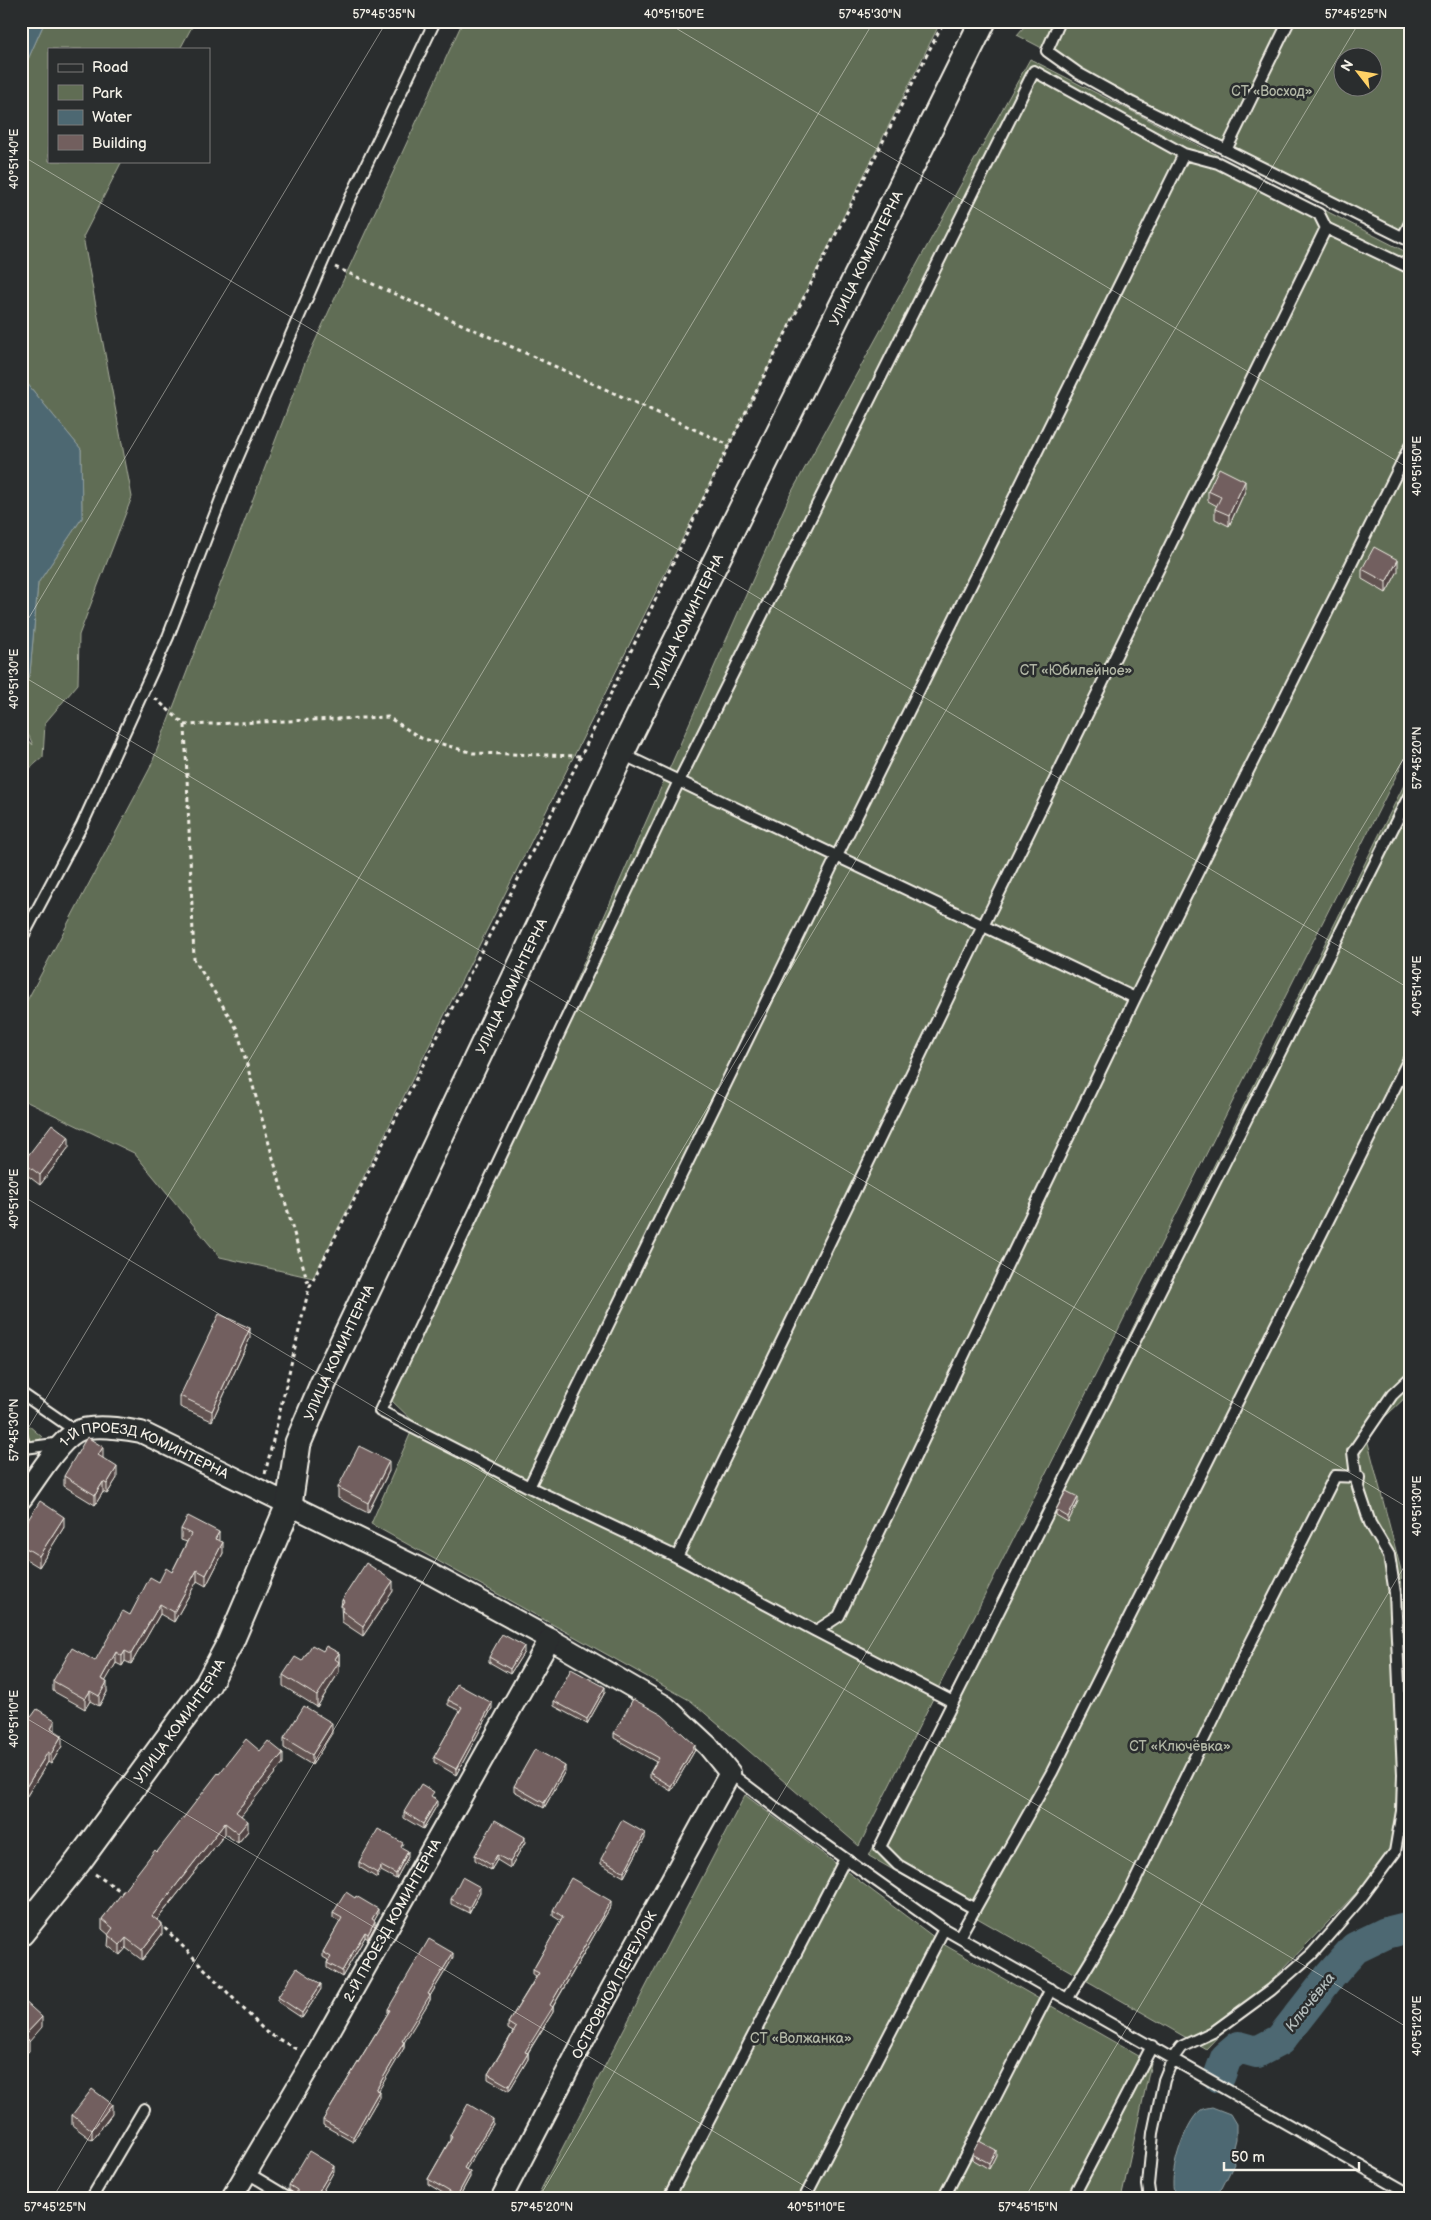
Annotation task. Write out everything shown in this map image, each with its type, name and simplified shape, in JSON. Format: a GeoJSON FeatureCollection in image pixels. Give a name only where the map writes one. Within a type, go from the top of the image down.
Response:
{"type":"FeatureCollection","features":[{"type":"Feature","properties":{"kind":"street","name":"УЛИЦА КОМИНТЕРНА"},"geometry":{"type":"LineString","coordinates":[[21,1932],[78,1862],[208,1684],[230,1643],[289,1505],[298,1443],[323,1384],[621,754],[983,21]]}},
{"type":"Feature","properties":{"kind":"street","name":"1-Й ПРОЕЗД КОМИНТЕРНА"},"geometry":{"type":"LineString","coordinates":[[21,1499],[71,1437],[109,1426],[141,1432],[429,1573],[550,1639],[665,1706],[708,1746],[730,1773]]}},
{"type":"Feature","properties":{"kind":"street","name":"2-Й ПРОЕЗД КОМИНТЕРНА"},"geometry":{"type":"LineString","coordinates":[[231,2199],[315,2057],[550,1639]]}},
{"type":"Feature","properties":{"kind":"street","name":"ОСТРОВНОЙ ПЕРЕУЛОК"},"geometry":{"type":"LineString","coordinates":[[501,2199],[592,2024],[730,1773]]}},
{"type":"Feature","properties":{"kind":"street"},"geometry":{"type":"LineString","coordinates":[[222,2199],[246,2172]]}},
{"type":"Feature","properties":{"kind":"lane"},"geometry":{"type":"LineString","coordinates":[[21,940],[82,825],[168,637],[231,473],[350,199],[435,21]]}},
{"type":"Feature","properties":{"kind":"lane"},"geometry":{"type":"LineString","coordinates":[[1060,21],[1047,51],[1078,73],[1132,103],[1406,239],[1410,224]]}},
{"type":"Feature","properties":{"kind":"lane"},"geometry":{"type":"LineString","coordinates":[[1228,146],[1289,21]]}},
{"type":"Feature","properties":{"kind":"lane"},"geometry":{"type":"LineString","coordinates":[[953,1702],[677,1557],[528,1487],[380,1411],[679,782],[1034,70],[1184,154],[1218,163],[1319,214],[1326,228],[1410,268]]}},
{"type":"Feature","properties":{"kind":"lane"},"geometry":{"type":"LineString","coordinates":[[528,1487],[1184,154]]}},
{"type":"Feature","properties":{"kind":"lane"},"geometry":{"type":"LineString","coordinates":[[677,1557],[982,926],[1326,228]]}},
{"type":"Feature","properties":{"kind":"lane"},"geometry":{"type":"LineString","coordinates":[[816,1631],[839,1616],[1136,998],[1410,446]]}},
{"type":"Feature","properties":{"kind":"lane"},"geometry":{"type":"LineString","coordinates":[[621,754],[1136,998]]}},
{"type":"Feature","properties":{"kind":"lane"},"geometry":{"type":"LineString","coordinates":[[975,1909],[898,1865],[880,1847],[1410,794]]}},
{"type":"Feature","properties":{"kind":"lane"},"geometry":{"type":"LineString","coordinates":[[959,1937],[1052,1772],[1410,1057]]}},
{"type":"Feature","properties":{"kind":"lane"},"geometry":{"type":"LineString","coordinates":[[1150,2199],[1148,2185],[1153,2133],[1164,2080],[1173,2058],[1181,2047],[1215,2031],[1271,1990],[1312,1954],[1361,1898],[1395,1852],[1402,1810],[1403,1774],[1395,1593],[1389,1555],[1370,1523],[1357,1482],[1353,1452],[1392,1395],[1410,1378]]}},
{"type":"Feature","properties":{"kind":"lane"},"geometry":{"type":"LineString","coordinates":[[21,1394],[71,1437]]}},
{"type":"Feature","properties":{"kind":"lane"},"geometry":{"type":"LineString","coordinates":[[21,1434],[23,1451],[71,1437]]}},
{"type":"Feature","properties":{"kind":"lane"},"geometry":{"type":"LineString","coordinates":[[1068,1998],[1118,1916],[1246,1652],[1336,1476],[1357,1482]]}},
{"type":"Feature","properties":{"kind":"lane"},"geometry":{"type":"LineString","coordinates":[[730,1773],[845,1859],[944,1929],[1410,2194]]}},
{"type":"Feature","properties":{"kind":"lane"},"geometry":{"type":"LineString","coordinates":[[668,2199],[845,1859]]}},
{"type":"Feature","properties":{"kind":"lane"},"geometry":{"type":"LineString","coordinates":[[21,1914],[57,1888]]}},
{"type":"Feature","properties":{"kind":"lane"},"geometry":{"type":"LineString","coordinates":[[804,2199],[944,1929]]}},
{"type":"Feature","properties":{"kind":"lane"},"geometry":{"type":"LineString","coordinates":[[943,2199],[1051,1989]]}},
{"type":"Feature","properties":{"kind":"lane"},"geometry":{"type":"LineString","coordinates":[[1072,2199],[1152,2046]]}},
{"type":"Feature","properties":{"kind":"lane"},"geometry":{"type":"LineString","coordinates":[[91,2199],[144,2109]]}},
{"type":"Feature","properties":{"kind":"lane"},"geometry":{"type":"LineString","coordinates":[[246,2172],[291,2199]]}},
{"type":"Feature","properties":{"kind":"path"},"geometry":{"type":"LineString","coordinates":[[261,1491],[309,1288],[581,756],[729,445],[944,21]]}},
{"type":"Feature","properties":{"kind":"path"},"geometry":{"type":"LineString","coordinates":[[323,262],[729,445]]}},
{"type":"Feature","properties":{"kind":"path"},"geometry":{"type":"LineString","coordinates":[[144,688],[185,725],[388,717],[421,738],[473,753],[581,756]]}},
{"type":"Feature","properties":{"kind":"path"},"geometry":{"type":"LineString","coordinates":[[185,725],[194,959],[237,1029],[309,1288]]}},
{"type":"Feature","properties":{"kind":"path"},"geometry":{"type":"LineString","coordinates":[[78,1862],[131,1899]]}},
{"type":"Feature","properties":{"kind":"path"},"geometry":{"type":"LineString","coordinates":[[153,1917],[174,1935],[266,2032],[286,2045],[315,2057]]}},
{"type":"Feature","properties":{"kind":"path"},"geometry":{"type":"LineString","coordinates":[[21,2184],[35,2199]]}},
{"type":"Feature","properties":{"kind":"green space"},"geometry":{"type":"Polygon","coordinates":[[[45,21],[195,21],[181,48],[48,48],[48,162],[121,162],[83,237],[132,497],[79,635],[78,684],[45,723],[43,757],[29,769],[21,768],[21,734],[33,745],[21,725],[21,694],[30,673],[38,583],[82,518],[81,449],[21,376],[21,75],[45,21]]]}},
{"type":"Feature","properties":{"kind":"green space"},"geometry":{"type":"Polygon","coordinates":[[[463,21],[941,21],[313,1278],[220,1257],[134,1153],[21,1099],[21,1012],[150,768],[305,363],[463,21]]]}},
{"type":"Feature","properties":{"kind":"green space","name":"СТ «Восход»"},"geometry":{"type":"Polygon","coordinates":[[[1029,21],[1410,21],[1410,241],[1017,35],[1029,21]]]}},
{"type":"Feature","properties":{"kind":"green space","name":"СТ «Юбилейное»"},"geometry":{"type":"Polygon","coordinates":[[[1030,59],[1410,254],[1410,748],[859,1846],[691,1701],[371,1524],[415,1423],[391,1400],[790,495],[1030,59]]]}},
{"type":"Feature","properties":{"kind":"green space","name":"СТ «Ключёвка»"},"geometry":{"type":"Polygon","coordinates":[[[1410,773],[1410,1393],[1366,1435],[1401,1570],[1409,1730],[1408,1839],[1206,2049],[869,1856],[1410,773]]]}},
{"type":"Feature","properties":{"kind":"green space"},"geometry":{"type":"Polygon","coordinates":[[[21,1419],[42,1437],[21,1465],[21,1419]]]}},
{"type":"Feature","properties":{"kind":"green space","name":"СТ «Волжанка»"},"geometry":{"type":"Polygon","coordinates":[[[745,1795],[943,1944],[1151,2063],[1122,2195],[1125,2199],[536,2199],[745,1795]]]}},
{"type":"Feature","properties":{"kind":"water"},"geometry":{"type":"Polygon","coordinates":[[[21,21],[45,21],[21,75],[21,21]]]}},
{"type":"Feature","properties":{"kind":"water"},"geometry":{"type":"Polygon","coordinates":[[[21,376],[81,449],[82,518],[38,583],[30,673],[21,694],[21,376]]]}},
{"type":"Feature","properties":{"kind":"water"},"geometry":{"type":"Polygon","coordinates":[[[1212,2107],[1230,2114],[1236,2124],[1236,2139],[1232,2155],[1234,2164],[1222,2188],[1211,2199],[1177,2199],[1173,2179],[1178,2152],[1195,2116],[1202,2109],[1212,2107]]]}},
{"type":"Feature","properties":{"kind":"building"},"geometry":{"type":"Polygon","coordinates":[[[1219,468],[1245,481],[1229,515],[1215,509],[1221,497],[1208,491],[1219,468]]]}},
{"type":"Feature","properties":{"kind":"building"},"geometry":{"type":"Polygon","coordinates":[[[1374,547],[1398,560],[1386,582],[1362,569],[1374,547]]]}},
{"type":"Feature","properties":{"kind":"building"},"geometry":{"type":"Polygon","coordinates":[[[52,1124],[69,1137],[40,1175],[23,1162],[52,1124]]]}},
{"type":"Feature","properties":{"kind":"building"},"geometry":{"type":"Polygon","coordinates":[[[219,1314],[250,1328],[212,1411],[180,1396],[219,1314]]]}},
{"type":"Feature","properties":{"kind":"building"},"geometry":{"type":"Polygon","coordinates":[[[87,1437],[103,1447],[98,1455],[117,1467],[107,1484],[103,1482],[95,1495],[64,1476],[87,1437]]]}},
{"type":"Feature","properties":{"kind":"building"},"geometry":{"type":"Polygon","coordinates":[[[359,1446],[389,1461],[368,1503],[338,1487],[359,1446]]]}},
{"type":"Feature","properties":{"kind":"building"},"geometry":{"type":"Polygon","coordinates":[[[1066,1491],[1078,1497],[1068,1517],[1056,1510],[1066,1491]]]}},
{"type":"Feature","properties":{"kind":"building"},"geometry":{"type":"Polygon","coordinates":[[[40,1501],[64,1517],[39,1556],[21,1545],[21,1531],[40,1501]]]}},
{"type":"Feature","properties":{"kind":"building"},"geometry":{"type":"Polygon","coordinates":[[[188,1516],[219,1532],[215,1539],[223,1542],[206,1575],[197,1570],[174,1612],[160,1604],[131,1654],[125,1651],[122,1656],[116,1652],[101,1679],[107,1682],[99,1696],[90,1691],[85,1699],[53,1681],[72,1648],[95,1661],[123,1611],[130,1615],[150,1577],[159,1582],[166,1568],[172,1572],[191,1534],[181,1529],[188,1516]]]}},
{"type":"Feature","properties":{"kind":"building"},"geometry":{"type":"Polygon","coordinates":[[[366,1563],[393,1581],[363,1626],[342,1611],[344,1608],[341,1606],[344,1601],[342,1600],[366,1563]]]}},
{"type":"Feature","properties":{"kind":"building"},"geometry":{"type":"Polygon","coordinates":[[[502,1634],[524,1646],[510,1669],[489,1657],[502,1634]]]}},
{"type":"Feature","properties":{"kind":"building"},"geometry":{"type":"Polygon","coordinates":[[[312,1645],[323,1651],[326,1646],[339,1653],[335,1659],[339,1662],[317,1696],[283,1675],[295,1657],[302,1661],[312,1645]]]}},
{"type":"Feature","properties":{"kind":"building"},"geometry":{"type":"Polygon","coordinates":[[[571,1669],[605,1687],[587,1719],[554,1701],[571,1669]]]}},
{"type":"Feature","properties":{"kind":"building"},"geometry":{"type":"Polygon","coordinates":[[[457,1684],[492,1703],[456,1769],[434,1757],[462,1707],[448,1700],[457,1684]]]}},
{"type":"Feature","properties":{"kind":"building"},"geometry":{"type":"Polygon","coordinates":[[[633,1699],[662,1715],[695,1745],[671,1786],[650,1773],[659,1758],[614,1733],[633,1699]]]}},
{"type":"Feature","properties":{"kind":"building"},"geometry":{"type":"Polygon","coordinates":[[[304,1706],[332,1723],[312,1755],[284,1738],[304,1706]]]}},
{"type":"Feature","properties":{"kind":"building"},"geometry":{"type":"Polygon","coordinates":[[[37,1709],[55,1720],[51,1728],[62,1735],[51,1754],[48,1752],[23,1792],[21,1791],[21,1726],[29,1714],[32,1716],[37,1709]]]}},
{"type":"Feature","properties":{"kind":"building"},"geometry":{"type":"Polygon","coordinates":[[[246,1739],[260,1751],[268,1741],[283,1753],[236,1812],[248,1821],[238,1833],[225,1823],[152,1916],[162,1924],[142,1950],[126,1938],[120,1945],[108,1935],[113,1928],[102,1919],[155,1850],[157,1852],[246,1739]]]}},
{"type":"Feature","properties":{"kind":"building"},"geometry":{"type":"Polygon","coordinates":[[[535,1749],[565,1766],[544,1803],[514,1786],[535,1749]]]}},
{"type":"Feature","properties":{"kind":"building"},"geometry":{"type":"Polygon","coordinates":[[[421,1784],[434,1792],[431,1796],[437,1800],[423,1824],[404,1812],[421,1784]]]}},
{"type":"Feature","properties":{"kind":"building"},"geometry":{"type":"Polygon","coordinates":[[[495,1820],[525,1837],[510,1862],[497,1855],[491,1865],[475,1855],[495,1820]]]}},
{"type":"Feature","properties":{"kind":"building"},"geometry":{"type":"Polygon","coordinates":[[[622,1820],[645,1833],[624,1872],[601,1859],[622,1820]]]}},
{"type":"Feature","properties":{"kind":"building"},"geometry":{"type":"Polygon","coordinates":[[[378,1829],[403,1843],[401,1847],[408,1851],[396,1874],[381,1866],[377,1873],[359,1862],[378,1829]]]}},
{"type":"Feature","properties":{"kind":"building"},"geometry":{"type":"Polygon","coordinates":[[[462,1877],[480,1887],[469,1908],[451,1899],[462,1877]]]}},
{"type":"Feature","properties":{"kind":"building"},"geometry":{"type":"Polygon","coordinates":[[[571,1878],[611,1901],[550,2005],[553,2007],[525,2052],[528,2053],[509,2086],[488,2074],[516,2028],[508,2023],[539,1973],[533,1970],[563,1917],[553,1910],[571,1878]]]}},
{"type":"Feature","properties":{"kind":"building"},"geometry":{"type":"Polygon","coordinates":[[[346,1892],[378,1909],[372,1919],[375,1921],[368,1934],[365,1932],[342,1971],[327,1963],[331,1957],[323,1952],[342,1918],[333,1913],[346,1892]]]}},
{"type":"Feature","properties":{"kind":"building"},"geometry":{"type":"Polygon","coordinates":[[[429,1939],[453,1953],[402,2041],[404,2042],[376,2090],[379,2091],[353,2137],[323,2120],[390,2010],[388,2009],[429,1939]]]}},
{"type":"Feature","properties":{"kind":"building"},"geometry":{"type":"Polygon","coordinates":[[[297,1968],[321,1984],[302,2013],[278,1997],[297,1968]]]}},
{"type":"Feature","properties":{"kind":"building"},"geometry":{"type":"Polygon","coordinates":[[[21,1998],[42,2017],[24,2036],[29,2040],[21,2049],[21,1998]]]}},
{"type":"Feature","properties":{"kind":"building"},"geometry":{"type":"Polygon","coordinates":[[[92,2089],[112,2104],[92,2130],[72,2115],[92,2089]]]}},
{"type":"Feature","properties":{"kind":"building"},"geometry":{"type":"Polygon","coordinates":[[[468,2104],[493,2119],[464,2168],[470,2172],[457,2196],[428,2179],[468,2104]]]}},
{"type":"Feature","properties":{"kind":"building"},"geometry":{"type":"Polygon","coordinates":[[[979,2141],[996,2150],[989,2163],[972,2154],[979,2141]]]}},
{"type":"Feature","properties":{"kind":"building"},"geometry":{"type":"Polygon","coordinates":[[[309,2151],[334,2166],[314,2199],[294,2199],[297,2198],[297,2190],[289,2185],[309,2151]]]}},
{"type":"Feature","properties":{"kind":"waterway","name":"Ключёвка"},"geometry":{"type":"LineString","coordinates":[[1219,2077],[1226,2058],[1239,2047],[1257,2052],[1280,2040],[1330,1976],[1355,1948],[1386,1933],[1410,1927]]}}]}
